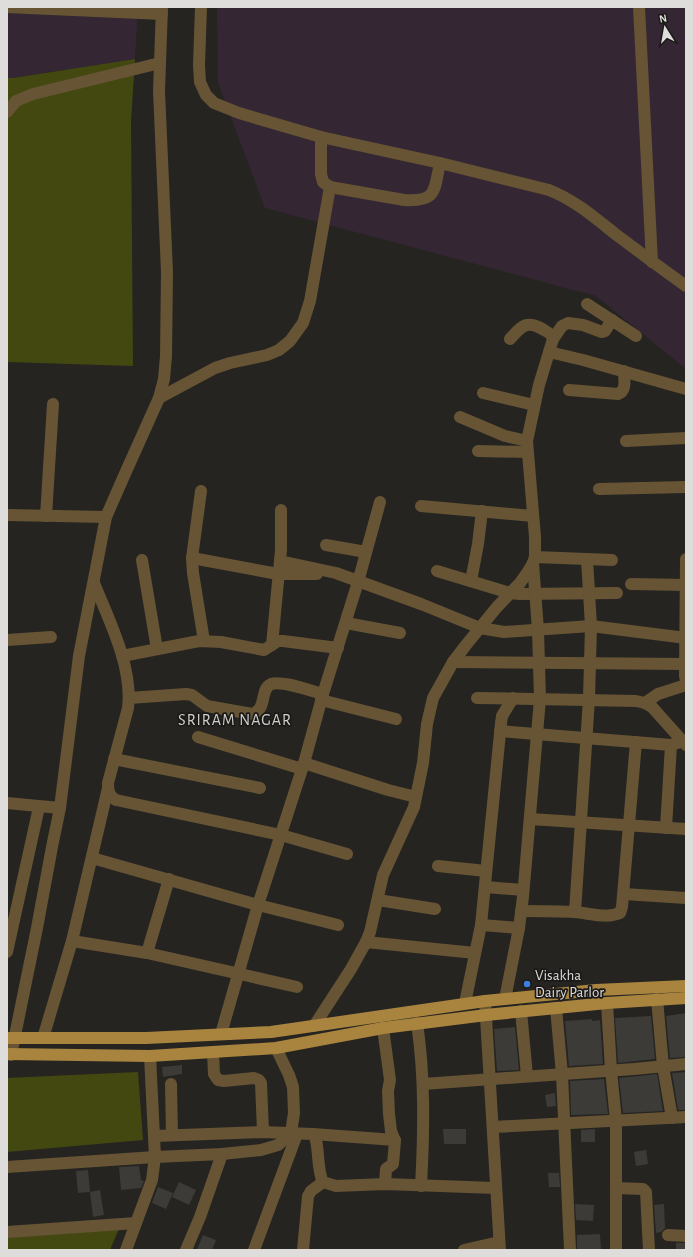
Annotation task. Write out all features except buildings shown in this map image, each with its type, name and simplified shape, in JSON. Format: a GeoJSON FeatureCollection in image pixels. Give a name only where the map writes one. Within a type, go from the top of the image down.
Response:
{"type":"FeatureCollection","features":[{"type":"Feature","properties":{"kind":"main road"},"geometry":{"type":"LineString","coordinates":[[11,1038],[146,1038],[271,1032],[465,1003],[596,990],[686,986]]}},
{"type":"Feature","properties":{"kind":"main road"},"geometry":{"type":"LineString","coordinates":[[9,1054],[150,1056],[276,1048],[328,1037],[417,1023],[607,1003],[686,998]]}},
{"type":"Feature","properties":{"kind":"street"},"geometry":{"type":"LineString","coordinates":[[7,7],[162,10],[159,91],[167,280],[166,356],[164,379],[160,398],[106,518],[79,656],[60,808],[11,1038],[9,1054]]}},
{"type":"Feature","properties":{"kind":"street"},"geometry":{"type":"LineString","coordinates":[[200,7],[200,82],[206,95],[214,103],[239,114],[320,137],[440,163],[550,190],[566,196],[686,286]]}},
{"type":"Feature","properties":{"kind":"street"},"geometry":{"type":"LineString","coordinates":[[639,7],[652,262]]}},
{"type":"Feature","properties":{"kind":"street"},"geometry":{"type":"LineString","coordinates":[[7,112],[16,101],[33,94],[160,63]]}},
{"type":"Feature","properties":{"kind":"street"},"geometry":{"type":"LineString","coordinates":[[320,137],[321,174],[323,182],[330,188],[404,200],[417,201],[426,199],[432,194],[440,163]]}},
{"type":"Feature","properties":{"kind":"street"},"geometry":{"type":"LineString","coordinates":[[160,398],[215,368],[230,363],[267,355],[279,350],[290,341],[303,323],[310,301],[330,188]]}},
{"type":"Feature","properties":{"kind":"street"},"geometry":{"type":"LineString","coordinates":[[587,304],[636,336]]}},
{"type":"Feature","properties":{"kind":"street"},"geometry":{"type":"LineString","coordinates":[[549,335],[568,323],[583,325],[602,332],[612,320]]}},
{"type":"Feature","properties":{"kind":"street"},"geometry":{"type":"LineString","coordinates":[[510,339],[523,326],[532,324],[549,335]]}},
{"type":"Feature","properties":{"kind":"street"},"geometry":{"type":"LineString","coordinates":[[505,999],[521,911],[540,699],[534,560],[536,550],[527,447],[534,405],[549,352],[549,335]]}},
{"type":"Feature","properties":{"kind":"street"},"geometry":{"type":"LineString","coordinates":[[549,352],[624,371],[686,389]]}},
{"type":"Feature","properties":{"kind":"street"},"geometry":{"type":"LineString","coordinates":[[569,390],[618,394],[624,389],[624,371]]}},
{"type":"Feature","properties":{"kind":"street"},"geometry":{"type":"LineString","coordinates":[[483,393],[534,405]]}},
{"type":"Feature","properties":{"kind":"street"},"geometry":{"type":"LineString","coordinates":[[46,516],[53,404]]}},
{"type":"Feature","properties":{"kind":"street"},"geometry":{"type":"LineString","coordinates":[[460,417],[527,447]]}},
{"type":"Feature","properties":{"kind":"street"},"geometry":{"type":"LineString","coordinates":[[626,441],[686,438]]}},
{"type":"Feature","properties":{"kind":"street"},"geometry":{"type":"LineString","coordinates":[[478,451],[527,447]]}},
{"type":"Feature","properties":{"kind":"street"},"geometry":{"type":"LineString","coordinates":[[599,488],[686,487]]}},
{"type":"Feature","properties":{"kind":"street"},"geometry":{"type":"LineString","coordinates":[[201,491],[192,558],[204,641]]}},
{"type":"Feature","properties":{"kind":"street"},"geometry":{"type":"LineString","coordinates":[[221,1034],[258,905],[303,766],[322,697],[346,623],[380,502]]}},
{"type":"Feature","properties":{"kind":"street"},"geometry":{"type":"LineString","coordinates":[[421,506],[534,516]]}},
{"type":"Feature","properties":{"kind":"street"},"geometry":{"type":"LineString","coordinates":[[272,645],[281,550],[281,510]]}},
{"type":"Feature","properties":{"kind":"street"},"geometry":{"type":"LineString","coordinates":[[470,581],[478,544],[482,511]]}},
{"type":"Feature","properties":{"kind":"street"},"geometry":{"type":"LineString","coordinates":[[7,515],[106,518]]}},
{"type":"Feature","properties":{"kind":"street"},"geometry":{"type":"LineString","coordinates":[[326,545],[366,552]]}},
{"type":"Feature","properties":{"kind":"street"},"geometry":{"type":"LineString","coordinates":[[192,558],[278,574],[336,573]]}},
{"type":"Feature","properties":{"kind":"street"},"geometry":{"type":"LineString","coordinates":[[575,912],[589,699],[592,626],[587,559]]}},
{"type":"Feature","properties":{"kind":"street"},"geometry":{"type":"LineString","coordinates":[[686,559],[686,680]]}},
{"type":"Feature","properties":{"kind":"street"},"geometry":{"type":"LineString","coordinates":[[142,560],[157,649]]}},
{"type":"Feature","properties":{"kind":"street"},"geometry":{"type":"LineString","coordinates":[[534,560],[612,560]]}},
{"type":"Feature","properties":{"kind":"street"},"geometry":{"type":"LineString","coordinates":[[328,1037],[320,1025],[366,942],[387,865],[412,815],[423,763],[429,711],[433,698],[453,662],[480,628],[520,583],[534,560]]}},
{"type":"Feature","properties":{"kind":"street"},"geometry":{"type":"LineString","coordinates":[[280,561],[336,573],[421,604],[480,628],[504,632],[592,626],[686,638]]}},
{"type":"Feature","properties":{"kind":"street"},"geometry":{"type":"LineString","coordinates":[[437,571],[510,593],[617,593]]}},
{"type":"Feature","properties":{"kind":"street"},"geometry":{"type":"LineString","coordinates":[[43,1038],[72,941],[114,759],[128,708],[129,698],[120,646],[94,582]]}},
{"type":"Feature","properties":{"kind":"street"},"geometry":{"type":"LineString","coordinates":[[630,584],[686,585]]}},
{"type":"Feature","properties":{"kind":"street"},"geometry":{"type":"LineString","coordinates":[[346,623],[400,633]]}},
{"type":"Feature","properties":{"kind":"street"},"geometry":{"type":"LineString","coordinates":[[7,640],[52,637]]}},
{"type":"Feature","properties":{"kind":"street"},"geometry":{"type":"LineString","coordinates":[[122,656],[204,641],[221,642],[264,650],[278,641],[338,648]]}},
{"type":"Feature","properties":{"kind":"street"},"geometry":{"type":"LineString","coordinates":[[453,662],[538,664],[685,664]]}},
{"type":"Feature","properties":{"kind":"street"},"geometry":{"type":"LineString","coordinates":[[129,698],[186,694],[192,695],[207,706],[252,714],[258,712],[261,708],[263,695],[271,684],[283,684],[322,697],[396,718]]}},
{"type":"Feature","properties":{"kind":"street"},"geometry":{"type":"LineString","coordinates":[[645,703],[658,694],[686,685]]}},
{"type":"Feature","properties":{"kind":"street"},"geometry":{"type":"LineString","coordinates":[[477,698],[636,701],[645,703],[652,707],[681,743],[666,828]]}},
{"type":"Feature","properties":{"kind":"street"},"geometry":{"type":"LineString","coordinates":[[465,1003],[481,925],[502,716],[513,698]]}},
{"type":"Feature","properties":{"kind":"street"},"geometry":{"type":"LineString","coordinates":[[500,731],[636,742],[681,743]]}},
{"type":"Feature","properties":{"kind":"street"},"geometry":{"type":"LineString","coordinates":[[198,737],[416,797]]}},
{"type":"Feature","properties":{"kind":"street"},"geometry":{"type":"LineString","coordinates":[[521,911],[575,912],[614,915],[620,913],[624,894],[628,826],[636,742]]}},
{"type":"Feature","properties":{"kind":"street"},"geometry":{"type":"LineString","coordinates":[[114,759],[260,788]]}},
{"type":"Feature","properties":{"kind":"street"},"geometry":{"type":"LineString","coordinates":[[108,788],[112,797],[116,800],[281,835],[347,854]]}},
{"type":"Feature","properties":{"kind":"street"},"geometry":{"type":"LineString","coordinates":[[7,804],[60,808]]}},
{"type":"Feature","properties":{"kind":"street"},"geometry":{"type":"LineString","coordinates":[[7,952],[39,807]]}},
{"type":"Feature","properties":{"kind":"street"},"geometry":{"type":"LineString","coordinates":[[530,819],[686,829]]}},
{"type":"Feature","properties":{"kind":"street"},"geometry":{"type":"LineString","coordinates":[[92,858],[258,905],[338,925]]}},
{"type":"Feature","properties":{"kind":"street"},"geometry":{"type":"LineString","coordinates":[[438,866],[486,871]]}},
{"type":"Feature","properties":{"kind":"street"},"geometry":{"type":"LineString","coordinates":[[147,953],[169,879]]}},
{"type":"Feature","properties":{"kind":"street"},"geometry":{"type":"LineString","coordinates":[[485,887],[523,890]]}},
{"type":"Feature","properties":{"kind":"street"},"geometry":{"type":"LineString","coordinates":[[624,894],[686,898]]}},
{"type":"Feature","properties":{"kind":"street"},"geometry":{"type":"LineString","coordinates":[[378,900],[435,909]]}},
{"type":"Feature","properties":{"kind":"street"},"geometry":{"type":"LineString","coordinates":[[481,925],[519,928]]}},
{"type":"Feature","properties":{"kind":"street"},"geometry":{"type":"LineString","coordinates":[[72,941],[147,953],[297,987]]}},
{"type":"Feature","properties":{"kind":"street"},"geometry":{"type":"LineString","coordinates":[[366,942],[475,953]]}},
{"type":"Feature","properties":{"kind":"street"},"geometry":{"type":"LineString","coordinates":[[657,1000],[663,1066],[672,1118]]}},
{"type":"Feature","properties":{"kind":"street"},"geometry":{"type":"LineString","coordinates":[[464,1250],[499,1246],[485,1001]]}},
{"type":"Feature","properties":{"kind":"street"},"geometry":{"type":"LineString","coordinates":[[607,1003],[616,1121],[616,1250]]}},
{"type":"Feature","properties":{"kind":"street"},"geometry":{"type":"LineString","coordinates":[[556,1008],[562,1074],[563,1123],[570,1250]]}},
{"type":"Feature","properties":{"kind":"street"},"geometry":{"type":"LineString","coordinates":[[521,1011],[527,1076]]}},
{"type":"Feature","properties":{"kind":"street"},"geometry":{"type":"LineString","coordinates":[[417,1023],[423,1084],[424,1133],[421,1186]]}},
{"type":"Feature","properties":{"kind":"street"},"geometry":{"type":"LineString","coordinates":[[383,1028],[390,1080],[388,1091],[389,1114],[391,1130],[395,1140],[393,1164],[386,1169],[385,1184]]}},
{"type":"Feature","properties":{"kind":"street"},"geometry":{"type":"LineString","coordinates":[[254,1250],[294,1133],[293,1087],[276,1048]]}},
{"type":"Feature","properties":{"kind":"street"},"geometry":{"type":"LineString","coordinates":[[213,1052],[214,1074],[218,1080],[224,1081],[254,1078],[259,1080],[261,1083],[263,1132]]}},
{"type":"Feature","properties":{"kind":"street"},"geometry":{"type":"LineString","coordinates":[[126,1250],[152,1180],[155,1157],[150,1056]]}},
{"type":"Feature","properties":{"kind":"street"},"geometry":{"type":"LineString","coordinates":[[423,1084],[686,1064]]}},
{"type":"Feature","properties":{"kind":"street"},"geometry":{"type":"LineString","coordinates":[[171,1084],[172,1135]]}},
{"type":"Feature","properties":{"kind":"street"},"geometry":{"type":"LineString","coordinates":[[493,1127],[686,1117]]}},
{"type":"Feature","properties":{"kind":"street"},"geometry":{"type":"LineString","coordinates":[[154,1136],[263,1132],[395,1140]]}},
{"type":"Feature","properties":{"kind":"street"},"geometry":{"type":"LineString","coordinates":[[7,1167],[222,1154],[269,1149],[278,1146],[294,1133]]}},
{"type":"Feature","properties":{"kind":"street"},"geometry":{"type":"LineString","coordinates":[[303,1250],[307,1202],[318,1186],[319,1172],[316,1140],[313,1134]]}},
{"type":"Feature","properties":{"kind":"street"},"geometry":{"type":"LineString","coordinates":[[186,1250],[200,1217],[222,1154]]}},
{"type":"Feature","properties":{"kind":"street"},"geometry":{"type":"LineString","coordinates":[[318,1186],[385,1184],[495,1188]]}},
{"type":"Feature","properties":{"kind":"street"},"geometry":{"type":"LineString","coordinates":[[616,1188],[643,1189],[646,1192],[649,1250]]}},
{"type":"Feature","properties":{"kind":"street"},"geometry":{"type":"LineString","coordinates":[[7,1232],[136,1223]]}},
{"type":"Feature","properties":{"kind":"street"},"geometry":{"type":"LineString","coordinates":[[668,1235],[686,1236]]}},
{"type":"Feature","properties":{"kind":"shaded area"},"geometry":{"type":"Polygon","coordinates":[[[7,7],[138,7],[135,59],[7,78],[7,7]]]}},
{"type":"Feature","properties":{"kind":"shaded area"},"geometry":{"type":"Polygon","coordinates":[[[217,7],[686,7],[686,369],[596,296],[265,208],[218,83],[217,7]]]}},
{"type":"Feature","properties":{"kind":"green space"},"geometry":{"type":"Polygon","coordinates":[[[135,59],[131,122],[133,366],[7,362],[7,78],[135,59]]]}},
{"type":"Feature","properties":{"kind":"green space"},"geometry":{"type":"Polygon","coordinates":[[[138,1072],[143,1140],[7,1152],[7,1078],[138,1072]]]}},
{"type":"Feature","properties":{"kind":"green space"},"geometry":{"type":"Polygon","coordinates":[[[121,1224],[110,1250],[7,1250],[7,1236],[121,1224]]]}},
{"type":"Feature","properties":{"kind":"place","name":"Visakha Dairy Parlor"},"geometry":{"type":"Point","coordinates":[527,984]}},
{"type":"Feature","properties":{"kind":"district","name":"SRIRAM NAGAR"},"geometry":{"type":"Point","coordinates":[235,720]}}]}
